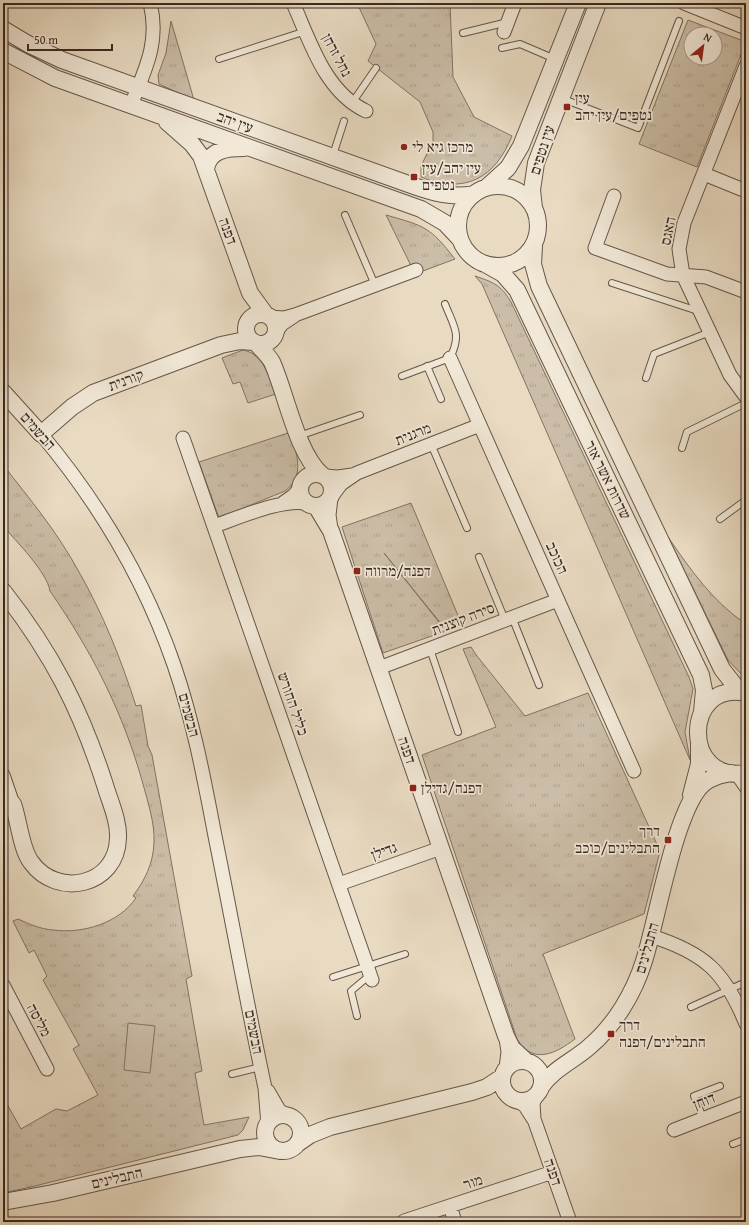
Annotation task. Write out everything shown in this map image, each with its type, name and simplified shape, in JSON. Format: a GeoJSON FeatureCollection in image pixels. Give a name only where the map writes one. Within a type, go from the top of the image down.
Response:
{"type":"FeatureCollection","features":[{"type":"Feature","properties":{"kind":"street"},"geometry":{"type":"LineString","coordinates":[[131,105],[153,45],[154,22],[150,3]]}},
{"type":"Feature","properties":{"kind":"street","name":"נחל זרחן"},"geometry":{"type":"LineString","coordinates":[[293,3],[332,82],[352,103],[366,111]]}},
{"type":"Feature","properties":{"kind":"street"},"geometry":{"type":"LineString","coordinates":[[507,27],[515,3]]}},
{"type":"Feature","properties":{"kind":"street","name":"עין נטפים"},"geometry":{"type":"LineString","coordinates":[[480,191],[505,172],[518,153],[578,3]]}},
{"type":"Feature","properties":{"kind":"street","name":"עין נטפים"},"geometry":{"type":"LineString","coordinates":[[535,209],[532,190],[534,170],[598,3]]}},
{"type":"Feature","properties":{"kind":"street"},"geometry":{"type":"LineString","coordinates":[[684,3],[746,28]]}},
{"type":"Feature","properties":{"kind":"street","name":"עין יהב"},"geometry":{"type":"LineString","coordinates":[[3,29],[28,44],[62,60],[439,194],[458,196],[480,191]]}},
{"type":"Feature","properties":{"kind":"street","name":"עין יהב"},"geometry":{"type":"LineString","coordinates":[[3,51],[55,78],[427,212],[445,223],[460,239]]}},
{"type":"Feature","properties":{"kind":"street","name":"האגס"},"geometry":{"type":"LineString","coordinates":[[746,66],[741,92],[704,174],[681,234],[679,254],[684,276],[700,312],[730,375],[746,397]]}},
{"type":"Feature","properties":{"kind":"street","name":"דפנה"},"geometry":{"type":"LineString","coordinates":[[159,115],[195,147],[206,169],[250,293],[252,307],[248,321]]}},
{"type":"Feature","properties":{"kind":"street"},"geometry":{"type":"LineString","coordinates":[[206,169],[209,159],[221,150],[251,148]]}},
{"type":"Feature","properties":{"kind":"street"},"geometry":{"type":"LineString","coordinates":[[704,174],[746,191]]}},
{"type":"Feature","properties":{"kind":"street"},"geometry":{"type":"LineString","coordinates":[[505,186],[518,191],[528,199],[535,209],[539,227],[534,246],[521,260],[509,265],[497,267],[484,264],[468,253],[460,239],[458,225],[460,212],[466,201],[480,191],[505,186]]}},
{"type":"Feature","properties":{"kind":"street"},"geometry":{"type":"LineString","coordinates":[[614,196],[595,248],[667,274],[706,277],[746,292]]}},
{"type":"Feature","properties":{"kind":"street","name":"שדרות אשר אזר"},"geometry":{"type":"LineString","coordinates":[[534,246],[532,264],[539,286],[722,669],[743,692]]}},
{"type":"Feature","properties":{"kind":"street","name":"שדרות אשר אזר"},"geometry":{"type":"LineString","coordinates":[[484,264],[507,277],[519,295],[700,675],[704,690],[702,712],[698,725],[698,744]]}},
{"type":"Feature","properties":{"kind":"street"},"geometry":{"type":"LineString","coordinates":[[273,365],[266,354],[246,333],[248,321],[257,315],[281,318],[295,315],[416,270]]}},
{"type":"Feature","properties":{"kind":"street","name":"דפנה"},"geometry":{"type":"LineString","coordinates":[[250,293],[268,316]]}},
{"type":"Feature","properties":{"kind":"street"},"geometry":{"type":"LineString","coordinates":[[255,343],[265,343],[275,334],[282,324],[295,315]]}},
{"type":"Feature","properties":{"kind":"street"},"geometry":{"type":"LineString","coordinates":[[214,526],[282,504],[298,502],[312,505],[323,505],[331,497],[332,486],[313,466],[300,439],[273,365],[271,352],[275,334],[274,323],[268,316]]}},
{"type":"Feature","properties":{"kind":"street","name":"קורנית"},"geometry":{"type":"LineString","coordinates":[[221,345],[240,331],[248,321]]}},
{"type":"Feature","properties":{"kind":"street","name":"קורנית"},"geometry":{"type":"LineString","coordinates":[[40,434],[72,407],[93,393],[221,345],[240,341],[255,343]]}},
{"type":"Feature","properties":{"kind":"street","name":"הכוכב"},"geometry":{"type":"LineString","coordinates":[[450,358],[634,771]]}},
{"type":"Feature","properties":{"kind":"street","name":"הבשמים"},"geometry":{"type":"LineString","coordinates":[[3,392],[40,434],[76,480],[114,538],[151,609],[174,663],[198,750],[264,1084],[268,1108],[267,1126]]}},
{"type":"Feature","properties":{"kind":"street","name":"מרגנית"},"geometry":{"type":"LineString","coordinates":[[323,476],[338,477],[357,473],[480,425]]}},
{"type":"Feature","properties":{"kind":"street","name":"כליל החורש"},"geometry":{"type":"LineString","coordinates":[[184,438],[370,974]]}},
{"type":"Feature","properties":{"kind":"street"},"geometry":{"type":"LineString","coordinates":[[300,439],[305,462],[302,497],[312,505]]}},
{"type":"Feature","properties":{"kind":"street","name":"מרגנית"},"geometry":{"type":"LineString","coordinates":[[331,497],[341,484],[357,473]]}},
{"type":"Feature","properties":{"kind":"street"},"geometry":{"type":"LineString","coordinates":[[282,504],[293,496],[302,484],[312,475],[323,476]]}},
{"type":"Feature","properties":{"kind":"street","name":"דפנה"},"geometry":{"type":"LineString","coordinates":[[331,497],[329,516],[331,531],[506,1036],[512,1048],[530,1063]]}},
{"type":"Feature","properties":{"kind":"street","name":"דפנה"},"geometry":{"type":"LineString","coordinates":[[312,505],[331,531]]}},
{"type":"Feature","properties":{"kind":"street"},"geometry":{"type":"LineString","coordinates":[[3,591],[52,660],[82,720],[112,807],[117,830],[118,837],[116,855],[108,868],[96,878],[82,882],[67,883],[52,880],[40,872],[30,861],[8,806],[3,775]]}},
{"type":"Feature","properties":{"kind":"street","name":"סירה קוצנית"},"geometry":{"type":"LineString","coordinates":[[379,668],[558,600]]}},
{"type":"Feature","properties":{"kind":"street"},"geometry":{"type":"LineString","coordinates":[[702,712],[715,698],[727,693],[743,692]]}},
{"type":"Feature","properties":{"kind":"street"},"geometry":{"type":"LineString","coordinates":[[698,744],[704,755],[713,765],[740,776]]}},
{"type":"Feature","properties":{"kind":"street","name":"התבלינים"},"geometry":{"type":"LineString","coordinates":[[540,1090],[549,1077],[589,1047],[617,1016],[636,981],[651,936],[672,854],[687,810],[699,764],[698,744]]}},
{"type":"Feature","properties":{"kind":"street","name":"התבלינים"},"geometry":{"type":"LineString","coordinates":[[687,810],[693,797],[703,784],[715,776],[740,776]]}},
{"type":"Feature","properties":{"kind":"street","name":"גדילן"},"geometry":{"type":"LineString","coordinates":[[339,884],[441,848]]}},
{"type":"Feature","properties":{"kind":"street"},"geometry":{"type":"LineString","coordinates":[[651,936],[683,948],[702,959],[719,974],[730,990],[746,1024]]}},
{"type":"Feature","properties":{"kind":"street","name":"מליסה"},"geometry":{"type":"LineString","coordinates":[[3,985],[48,1069]]}},
{"type":"Feature","properties":{"kind":"street","name":"דפנה"},"geometry":{"type":"LineString","coordinates":[[504,1072],[508,1049],[506,1036]]}},
{"type":"Feature","properties":{"kind":"street"},"geometry":{"type":"LineString","coordinates":[[330,1127],[307,1126],[290,1118],[276,1117],[267,1126],[266,1136],[269,1143],[280,1151],[291,1150],[307,1136],[330,1127],[487,1087],[516,1061],[530,1063],[541,1075],[540,1090],[530,1099],[513,1098],[494,1092],[472,1092]]}},
{"type":"Feature","properties":{"kind":"street","name":"התבלינים"},"geometry":{"type":"LineString","coordinates":[[530,1063],[548,1067],[567,1062]]}},
{"type":"Feature","properties":{"kind":"street"},"geometry":{"type":"LineString","coordinates":[[504,1072],[504,1089],[513,1098]]}},
{"type":"Feature","properties":{"kind":"street","name":"הבשמים"},"geometry":{"type":"LineString","coordinates":[[264,1084],[274,1103],[290,1118]]}},
{"type":"Feature","properties":{"kind":"street","name":"דפנה"},"geometry":{"type":"LineString","coordinates":[[535,1122],[533,1106],[540,1090]]}},
{"type":"Feature","properties":{"kind":"street","name":"דפנה"},"geometry":{"type":"LineString","coordinates":[[513,1098],[528,1110],[535,1122],[570,1222]]}},
{"type":"Feature","properties":{"kind":"street","name":"דוחן"},"geometry":{"type":"LineString","coordinates":[[674,1130],[746,1102]]}},
{"type":"Feature","properties":{"kind":"street"},"geometry":{"type":"LineString","coordinates":[[290,1118],[301,1131],[297,1144]]}},
{"type":"Feature","properties":{"kind":"street","name":"התבלינים"},"geometry":{"type":"LineString","coordinates":[[230,1152],[257,1138],[267,1126]]}},
{"type":"Feature","properties":{"kind":"street","name":"התבלינים"},"geometry":{"type":"LineString","coordinates":[[3,1202],[59,1192],[230,1152],[259,1148],[280,1151]]}},
{"type":"Feature","properties":{"kind":"street","name":"מור"},"geometry":{"type":"LineString","coordinates":[[404,1222],[553,1172]]}},
{"type":"Feature","properties":{"kind":"street"},"geometry":{"type":"LineString","coordinates":[[450,1206],[455,1222]]}},
{"type":"Feature","properties":{"kind":"lane"},"geometry":{"type":"LineString","coordinates":[[561,98],[638,128],[680,21]]}},
{"type":"Feature","properties":{"kind":"lane"},"geometry":{"type":"LineString","coordinates":[[463,33],[507,27]]}},
{"type":"Feature","properties":{"kind":"lane"},"geometry":{"type":"LineString","coordinates":[[219,59],[306,31]]}},
{"type":"Feature","properties":{"kind":"lane"},"geometry":{"type":"LineString","coordinates":[[502,48],[520,44],[556,59]]}},
{"type":"Feature","properties":{"kind":"lane"},"geometry":{"type":"LineString","coordinates":[[352,103],[376,68]]}},
{"type":"Feature","properties":{"kind":"lane"},"geometry":{"type":"LineString","coordinates":[[332,157],[344,121]]}},
{"type":"Feature","properties":{"kind":"lane"},"geometry":{"type":"LineString","coordinates":[[345,215],[374,285]]}},
{"type":"Feature","properties":{"kind":"lane"},"geometry":{"type":"LineString","coordinates":[[612,283],[700,312]]}},
{"type":"Feature","properties":{"kind":"lane"},"geometry":{"type":"LineString","coordinates":[[402,376],[450,358],[456,346],[457,334],[445,304]]}},
{"type":"Feature","properties":{"kind":"lane"},"geometry":{"type":"LineString","coordinates":[[646,378],[654,354],[710,332]]}},
{"type":"Feature","properties":{"kind":"lane"},"geometry":{"type":"LineString","coordinates":[[427,366],[441,398]]}},
{"type":"Feature","properties":{"kind":"lane"},"geometry":{"type":"LineString","coordinates":[[682,448],[687,432],[746,403]]}},
{"type":"Feature","properties":{"kind":"lane"},"geometry":{"type":"LineString","coordinates":[[300,439],[360,415]]}},
{"type":"Feature","properties":{"kind":"lane"},"geometry":{"type":"LineString","coordinates":[[431,444],[467,528]]}},
{"type":"Feature","properties":{"kind":"lane"},"geometry":{"type":"LineString","coordinates":[[720,519],[746,500]]}},
{"type":"Feature","properties":{"kind":"lane"},"geometry":{"type":"LineString","coordinates":[[479,558],[539,685]]}},
{"type":"Feature","properties":{"kind":"lane"},"geometry":{"type":"LineString","coordinates":[[430,649],[458,732]]}},
{"type":"Feature","properties":{"kind":"lane"},"geometry":{"type":"LineString","coordinates":[[357,1016],[351,991],[370,974],[405,954]]}},
{"type":"Feature","properties":{"kind":"lane"},"geometry":{"type":"LineString","coordinates":[[333,977],[370,974]]}},
{"type":"Feature","properties":{"kind":"lane"},"geometry":{"type":"LineString","coordinates":[[691,1007],[746,982]]}},
{"type":"Feature","properties":{"kind":"lane"},"geometry":{"type":"LineString","coordinates":[[232,1074],[260,1067]]}},
{"type":"Feature","properties":{"kind":"lane"},"geometry":{"type":"LineString","coordinates":[[704,1118],[694,1096],[720,1086]]}},
{"type":"Feature","properties":{"kind":"lane"},"geometry":{"type":"LineString","coordinates":[[733,1144],[746,1139]]}},
{"type":"Feature","properties":{"kind":"green space"},"geometry":{"type":"Polygon","coordinates":[[[357,3],[450,3],[453,77],[474,117],[512,136],[497,163],[487,172],[477,179],[465,183],[451,184],[437,182],[421,177],[421,166],[433,141],[433,132],[420,102],[368,61],[376,44],[357,3]]]}},
{"type":"Feature","properties":{"kind":"green space"},"geometry":{"type":"Polygon","coordinates":[[[688,20],[704,26],[686,26],[688,20]]]}},
{"type":"Feature","properties":{"kind":"green space"},"geometry":{"type":"Polygon","coordinates":[[[171,21],[194,100],[159,84],[158,75],[166,53],[171,21]]]}},
{"type":"Feature","properties":{"kind":"green space"},"geometry":{"type":"Polygon","coordinates":[[[683,33],[683,66],[723,66],[723,33],[746,42],[697,167],[639,144],[683,33]]]}},
{"type":"Feature","properties":{"kind":"green space"},"geometry":{"type":"Polygon","coordinates":[[[386,215],[410,222],[426,229],[439,240],[455,259],[415,274],[386,215]]]}},
{"type":"Feature","properties":{"kind":"green space"},"geometry":{"type":"Polygon","coordinates":[[[475,276],[496,285],[504,292],[511,302],[689,677],[693,689],[685,732],[690,760],[482,284],[475,276]]]}},
{"type":"Feature","properties":{"kind":"green space"},"geometry":{"type":"Polygon","coordinates":[[[243,350],[250,352],[261,361],[268,373],[276,394],[248,403],[240,382],[233,384],[222,358],[243,350]]]}},
{"type":"Feature","properties":{"kind":"green space"},"geometry":{"type":"Polygon","coordinates":[[[291,432],[298,464],[296,478],[291,485],[285,491],[219,518],[199,462],[291,432]]]}},
{"type":"Feature","properties":{"kind":"green space"},"geometry":{"type":"Polygon","coordinates":[[[3,465],[43,517],[71,558],[104,620],[118,654],[136,706],[141,705],[148,746],[152,755],[192,976],[186,979],[202,1071],[195,1073],[204,1125],[249,1117],[243,1130],[238,1135],[3,1193],[3,1097],[21,1129],[56,1109],[67,1111],[98,1095],[73,1049],[79,1045],[43,980],[47,976],[34,950],[29,953],[13,921],[18,919],[44,929],[64,931],[99,925],[120,914],[129,907],[136,898],[133,896],[145,878],[152,858],[154,836],[151,813],[135,758],[116,707],[105,683],[93,660],[50,591],[48,583],[43,575],[30,557],[3,526],[3,465]]]}},
{"type":"Feature","properties":{"kind":"green space"},"geometry":{"type":"Polygon","coordinates":[[[411,503],[462,625],[447,631],[384,553],[446,631],[383,653],[342,527],[411,503]]]}},
{"type":"Feature","properties":{"kind":"green space"},"geometry":{"type":"Polygon","coordinates":[[[668,537],[703,584],[723,606],[746,624],[746,679],[728,660],[668,537]]]}},
{"type":"Feature","properties":{"kind":"green space"},"geometry":{"type":"Polygon","coordinates":[[[471,647],[525,716],[588,693],[660,851],[644,914],[543,954],[575,1039],[560,1049],[544,1054],[530,1052],[523,1047],[517,1039],[422,755],[496,727],[463,649],[471,647]]]}},
{"type":"Feature","properties":{"kind":"green space"},"geometry":{"type":"Polygon","coordinates":[[[128,1023],[155,1026],[150,1073],[124,1070],[128,1023]]]}},
{"type":"Feature","properties":{"kind":"place","name":"עין נטפים/עין יהב"},"geometry":{"type":"Point","coordinates":[567,107]}},
{"type":"Feature","properties":{"kind":"place","name":"מרכז גיא לי"},"geometry":{"type":"Point","coordinates":[404,147]}},
{"type":"Feature","properties":{"kind":"place","name":"עין יהב/עין נטפים"},"geometry":{"type":"Point","coordinates":[414,177]}},
{"type":"Feature","properties":{"kind":"place","name":"דפנה/מרווה"},"geometry":{"type":"Point","coordinates":[357,571]}},
{"type":"Feature","properties":{"kind":"place","name":"דפנה/גדילן"},"geometry":{"type":"Point","coordinates":[413,788]}},
{"type":"Feature","properties":{"kind":"place","name":"דרך התבלינים/כוכב"},"geometry":{"type":"Point","coordinates":[668,840]}},
{"type":"Feature","properties":{"kind":"place","name":"דרך התבלינים/דפנה"},"geometry":{"type":"Point","coordinates":[611,1034]}}]}
